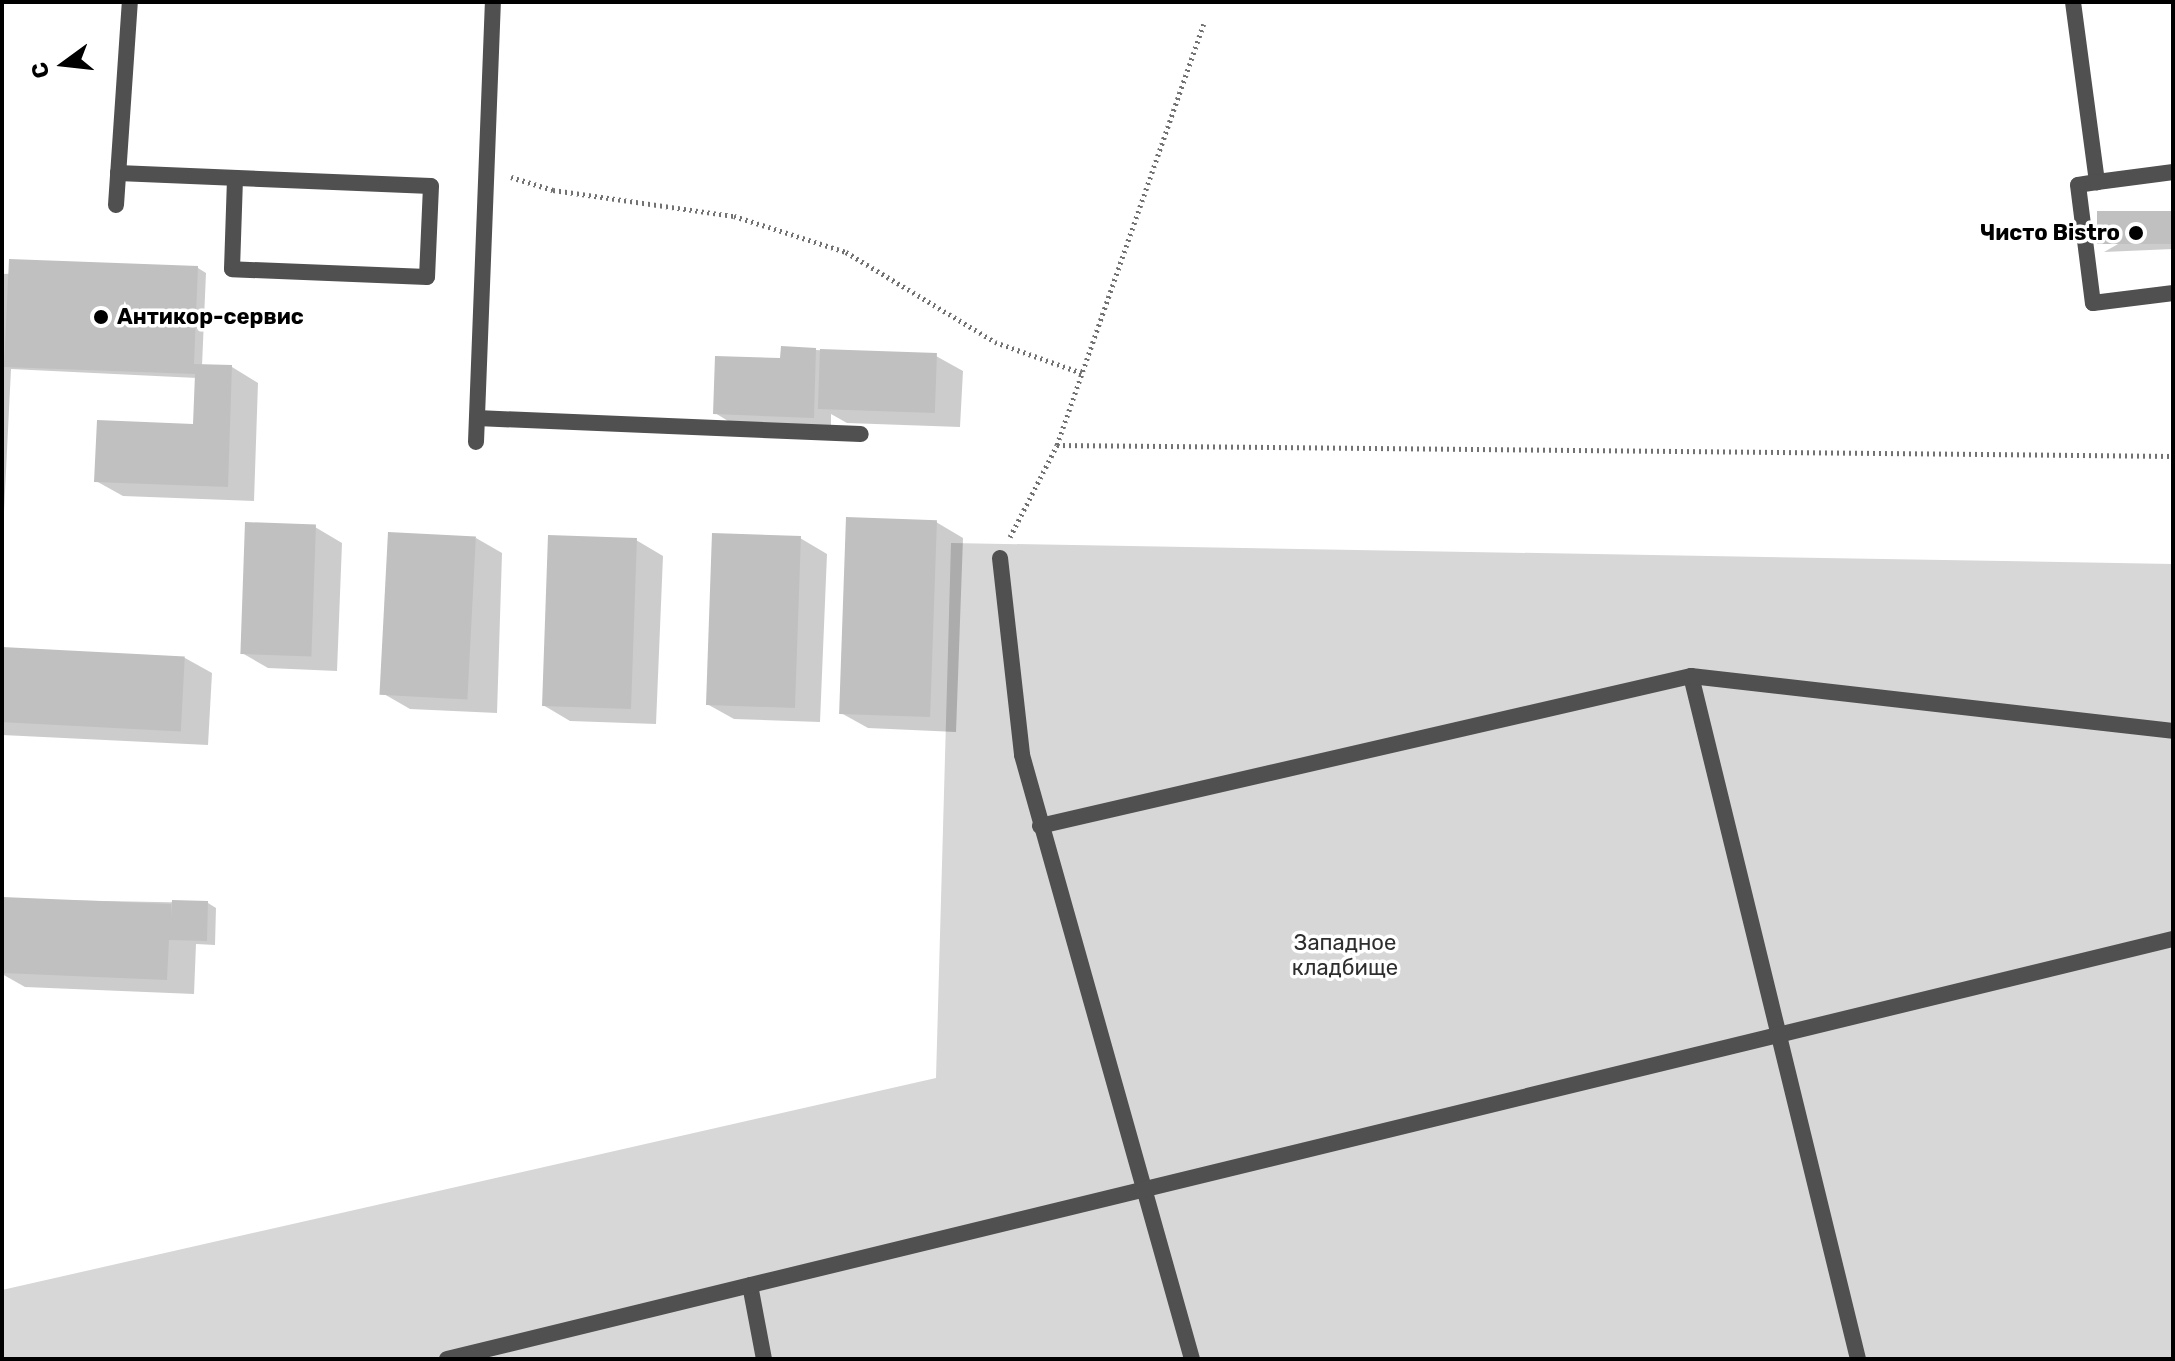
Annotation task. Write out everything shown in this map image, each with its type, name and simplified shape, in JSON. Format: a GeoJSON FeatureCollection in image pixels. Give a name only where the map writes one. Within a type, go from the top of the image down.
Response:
{"type":"FeatureCollection","features":[{"type":"Feature","properties":{"kind":"lane"},"geometry":{"type":"LineString","coordinates":[[116,205],[130,2]]}},
{"type":"Feature","properties":{"kind":"lane"},"geometry":{"type":"LineString","coordinates":[[476,442],[493,2]]}},
{"type":"Feature","properties":{"kind":"lane"},"geometry":{"type":"LineString","coordinates":[[2073,2],[2097,182]]}},
{"type":"Feature","properties":{"kind":"lane"},"geometry":{"type":"LineString","coordinates":[[2173,172],[2078,185],[2093,303],[2173,293]]}},
{"type":"Feature","properties":{"kind":"lane"},"geometry":{"type":"LineString","coordinates":[[118,173],[431,186],[427,277],[232,269],[235,178]]}},
{"type":"Feature","properties":{"kind":"lane"},"geometry":{"type":"LineString","coordinates":[[477,418],[861,434]]}},
{"type":"Feature","properties":{"kind":"lane"},"geometry":{"type":"LineString","coordinates":[[1000,558],[1022,755],[1192,1359]]}},
{"type":"Feature","properties":{"kind":"lane"},"geometry":{"type":"LineString","coordinates":[[1040,826],[1691,676],[2173,731]]}},
{"type":"Feature","properties":{"kind":"lane"},"geometry":{"type":"LineString","coordinates":[[1691,676],[1858,1359]]}},
{"type":"Feature","properties":{"kind":"lane"},"geometry":{"type":"LineString","coordinates":[[447,1359],[2173,939]]}},
{"type":"Feature","properties":{"kind":"lane"},"geometry":{"type":"LineString","coordinates":[[750,1285],[764,1359]]}},
{"type":"Feature","properties":{"kind":"path"},"geometry":{"type":"LineString","coordinates":[[1000,558],[1057,445],[1204,24]]}},
{"type":"Feature","properties":{"kind":"path"},"geometry":{"type":"LineString","coordinates":[[487,169],[553,190],[734,216],[846,252],[995,342],[1082,373]]}},
{"type":"Feature","properties":{"kind":"path"},"geometry":{"type":"LineString","coordinates":[[1057,445],[2173,456]]}},
{"type":"Feature","properties":{"kind":"green space","name":"Западное кладбище"},"geometry":{"type":"Polygon","coordinates":[[[951,543],[2173,564],[2173,1359],[2,1359],[2,1290],[936,1078],[951,543]]]}},
{"type":"Feature","properties":{"kind":"building","name":"Чисто Bistro"},"geometry":{"type":"Polygon","coordinates":[[[2097,211],[2173,211],[2173,244],[2097,244],[2097,211]]]}},
{"type":"Feature","properties":{"kind":"building","name":"Антикор-сервис"},"geometry":{"type":"Polygon","coordinates":[[[9,259],[198,266],[194,364],[232,365],[228,487],[94,482],[97,420],[193,424],[195,374],[4,367],[9,259]]]}},
{"type":"Feature","properties":{"kind":"building"},"geometry":{"type":"Polygon","coordinates":[[[781,346],[816,348],[814,418],[713,414],[715,356],[780,358],[781,346]]]}},
{"type":"Feature","properties":{"kind":"building"},"geometry":{"type":"Polygon","coordinates":[[[820,349],[937,353],[935,413],[818,409],[820,349]]]}},
{"type":"Feature","properties":{"kind":"building"},"geometry":{"type":"Polygon","coordinates":[[[846,517],[937,520],[930,717],[839,714],[846,517]]]}},
{"type":"Feature","properties":{"kind":"building"},"geometry":{"type":"Polygon","coordinates":[[[245,522],[316,524],[311,656],[240,654],[245,522]]]}},
{"type":"Feature","properties":{"kind":"building"},"geometry":{"type":"Polygon","coordinates":[[[388,532],[476,537],[467,699],[379,695],[388,532]]]}},
{"type":"Feature","properties":{"kind":"building"},"geometry":{"type":"Polygon","coordinates":[[[712,533],[801,536],[795,708],[706,705],[712,533]]]}},
{"type":"Feature","properties":{"kind":"building"},"geometry":{"type":"Polygon","coordinates":[[[548,535],[637,538],[631,709],[542,706],[548,535]]]}},
{"type":"Feature","properties":{"kind":"building"},"geometry":{"type":"Polygon","coordinates":[[[2,647],[185,657],[181,731],[2,722],[2,647]]]}},
{"type":"Feature","properties":{"kind":"building"},"geometry":{"type":"Polygon","coordinates":[[[2,897],[171,904],[171,917],[172,900],[208,901],[207,941],[169,940],[167,980],[2,973],[2,897]]]}},
{"type":"Feature","properties":{"kind":"place","name":"Чисто Bistro"},"geometry":{"type":"Point","coordinates":[2136,233]}},
{"type":"Feature","properties":{"kind":"place","name":"Антикор-сервис"},"geometry":{"type":"Point","coordinates":[101,317]}}]}
